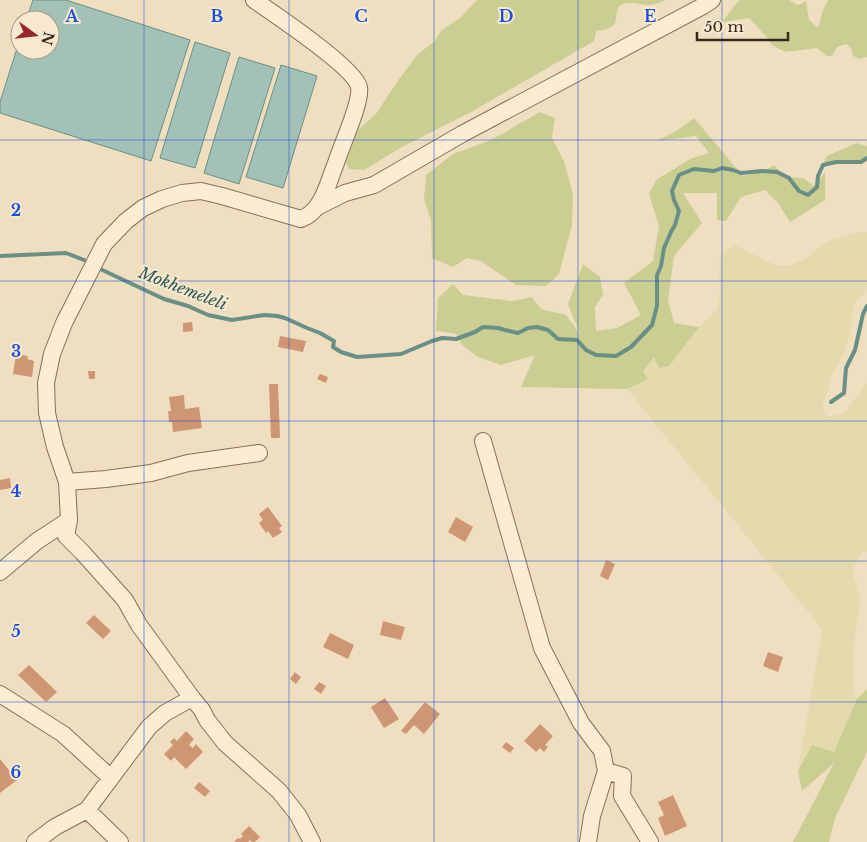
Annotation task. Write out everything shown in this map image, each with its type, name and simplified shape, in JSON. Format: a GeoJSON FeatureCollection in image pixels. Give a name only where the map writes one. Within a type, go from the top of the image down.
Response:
{"type":"FeatureCollection","features":[{"type":"Feature","properties":{"kind":"street"},"geometry":{"type":"LineString","coordinates":[[254,0],[297,29],[334,59],[351,75],[359,86],[358,101],[328,186],[317,207],[307,217],[301,219],[201,191],[182,193],[162,199],[143,208],[126,221],[104,244],[94,260],[64,323],[52,354],[46,383],[47,413],[55,448],[67,482],[68,520],[66,536],[125,600],[139,625],[225,743],[279,791],[298,814],[312,842]]}},
{"type":"Feature","properties":{"kind":"street"},"geometry":{"type":"LineString","coordinates":[[317,207],[345,193],[374,185],[462,134],[712,0]]}},
{"type":"Feature","properties":{"kind":"street"},"geometry":{"type":"LineString","coordinates":[[328,186],[345,193]]}},
{"type":"Feature","properties":{"kind":"street"},"geometry":{"type":"LineString","coordinates":[[483,441],[542,648],[581,723],[602,751],[606,771],[592,816],[588,842]]}},
{"type":"Feature","properties":{"kind":"street"},"geometry":{"type":"LineString","coordinates":[[67,482],[151,473],[188,463],[259,452]]}},
{"type":"Feature","properties":{"kind":"street"},"geometry":{"type":"LineString","coordinates":[[0,572],[37,541],[68,520]]}},
{"type":"Feature","properties":{"kind":"street"},"geometry":{"type":"LineString","coordinates":[[0,694],[64,734],[111,778]]}},
{"type":"Feature","properties":{"kind":"street"},"geometry":{"type":"LineString","coordinates":[[35,842],[55,827],[87,810],[149,726],[165,713],[192,698]]}},
{"type":"Feature","properties":{"kind":"street"},"geometry":{"type":"LineString","coordinates":[[606,771],[623,776],[622,796],[650,842]]}},
{"type":"Feature","properties":{"kind":"street"},"geometry":{"type":"LineString","coordinates":[[87,810],[120,842]]}},
{"type":"Feature","properties":{"kind":"shaded area"},"geometry":{"type":"Polygon","coordinates":[[[858,232],[867,232],[867,287],[853,306],[852,326],[844,353],[832,375],[822,408],[827,417],[844,413],[867,383],[867,552],[862,553],[852,570],[861,599],[853,667],[853,684],[857,699],[834,753],[812,745],[798,771],[822,629],[627,389],[648,379],[643,371],[654,357],[699,327],[717,309],[720,294],[719,273],[721,253],[735,245],[775,265],[791,265],[805,259],[826,242],[858,232]]]}},
{"type":"Feature","properties":{"kind":"green space"},"geometry":{"type":"Polygon","coordinates":[[[477,0],[666,0],[651,5],[624,4],[617,10],[615,24],[608,29],[596,31],[594,41],[471,112],[402,147],[364,170],[349,169],[344,159],[359,129],[376,114],[419,53],[434,42],[442,30],[460,18],[477,0]]]}},
{"type":"Feature","properties":{"kind":"green space"},"geometry":{"type":"Polygon","coordinates":[[[739,0],[789,0],[798,5],[806,1],[809,20],[818,28],[828,0],[867,0],[867,57],[860,59],[853,56],[851,48],[846,44],[837,47],[832,56],[827,56],[817,48],[785,52],[772,45],[749,18],[722,22],[739,0]]]}},
{"type":"Feature","properties":{"kind":"green space"},"geometry":{"type":"Polygon","coordinates":[[[540,112],[555,118],[552,138],[564,161],[573,194],[572,225],[559,274],[546,286],[516,285],[481,261],[467,258],[453,267],[432,258],[431,220],[424,199],[426,175],[453,154],[491,140],[540,112]]]}},
{"type":"Feature","properties":{"kind":"green space"},"geometry":{"type":"Polygon","coordinates":[[[694,118],[743,176],[762,172],[774,165],[786,177],[803,178],[814,186],[825,172],[825,200],[790,222],[778,203],[765,190],[741,197],[726,221],[717,220],[717,193],[683,193],[702,223],[674,256],[668,300],[674,323],[699,327],[669,366],[659,368],[654,357],[643,371],[648,379],[627,389],[521,387],[535,355],[501,365],[478,357],[463,346],[456,334],[436,331],[438,298],[453,284],[463,295],[513,301],[532,297],[541,309],[566,315],[580,334],[568,304],[583,264],[600,277],[603,295],[595,307],[596,331],[617,328],[641,315],[624,283],[653,261],[659,226],[649,194],[656,180],[692,158],[709,153],[696,136],[657,141],[678,130],[694,118]]]}},
{"type":"Feature","properties":{"kind":"green space"},"geometry":{"type":"Polygon","coordinates":[[[856,143],[867,146],[867,158],[861,162],[836,162],[823,165],[827,156],[856,143]]]}},
{"type":"Feature","properties":{"kind":"green space"},"geometry":{"type":"Polygon","coordinates":[[[867,689],[867,752],[835,818],[829,842],[793,842],[834,763],[802,791],[798,771],[812,745],[834,752],[857,699],[867,689]]]}},
{"type":"Feature","properties":{"kind":"water"},"geometry":{"type":"Polygon","coordinates":[[[33,0],[66,0],[190,40],[151,161],[0,113],[0,102],[13,60],[60,60],[60,10],[30,10],[33,0]]]}},
{"type":"Feature","properties":{"kind":"water"},"geometry":{"type":"Polygon","coordinates":[[[195,42],[230,53],[195,168],[160,158],[195,42]]]}},
{"type":"Feature","properties":{"kind":"water"},"geometry":{"type":"Polygon","coordinates":[[[239,57],[275,68],[239,184],[204,173],[239,57]]]}},
{"type":"Feature","properties":{"kind":"water"},"geometry":{"type":"Polygon","coordinates":[[[281,65],[317,76],[283,188],[246,177],[281,65]]]}},
{"type":"Feature","properties":{"kind":"building"},"geometry":{"type":"Polygon","coordinates":[[[192,322],[193,331],[183,332],[183,323],[192,322]]]}},
{"type":"Feature","properties":{"kind":"building"},"geometry":{"type":"Polygon","coordinates":[[[280,336],[306,341],[303,352],[278,347],[280,336]]]}},
{"type":"Feature","properties":{"kind":"building"},"geometry":{"type":"Polygon","coordinates":[[[16,354],[28,356],[27,359],[34,361],[32,377],[13,374],[16,354]]]}},
{"type":"Feature","properties":{"kind":"building"},"geometry":{"type":"Polygon","coordinates":[[[88,371],[95,371],[95,379],[89,379],[88,371]]]}},
{"type":"Feature","properties":{"kind":"building"},"geometry":{"type":"Polygon","coordinates":[[[320,374],[328,377],[326,383],[317,379],[320,374]]]}},
{"type":"Feature","properties":{"kind":"building"},"geometry":{"type":"Polygon","coordinates":[[[269,384],[278,384],[280,438],[271,438],[269,384]]]}},
{"type":"Feature","properties":{"kind":"building"},"geometry":{"type":"Polygon","coordinates":[[[184,395],[185,409],[199,407],[202,428],[173,432],[172,422],[169,422],[168,411],[171,411],[169,397],[184,395]]]}},
{"type":"Feature","properties":{"kind":"building"},"geometry":{"type":"Polygon","coordinates":[[[10,478],[11,488],[0,490],[0,480],[10,478]]]}},
{"type":"Feature","properties":{"kind":"building"},"geometry":{"type":"Polygon","coordinates":[[[268,507],[282,526],[279,528],[282,532],[273,538],[268,531],[266,533],[259,523],[263,520],[259,514],[268,507]]]}},
{"type":"Feature","properties":{"kind":"building"},"geometry":{"type":"Polygon","coordinates":[[[456,517],[473,527],[465,542],[448,532],[456,517]]]}},
{"type":"Feature","properties":{"kind":"building"},"geometry":{"type":"Polygon","coordinates":[[[606,560],[615,564],[608,580],[600,576],[606,560]]]}},
{"type":"Feature","properties":{"kind":"building"},"geometry":{"type":"Polygon","coordinates":[[[94,615],[111,631],[103,639],[86,623],[94,615]]]}},
{"type":"Feature","properties":{"kind":"building"},"geometry":{"type":"Polygon","coordinates":[[[383,621],[405,627],[401,640],[380,635],[383,621]]]}},
{"type":"Feature","properties":{"kind":"building"},"geometry":{"type":"Polygon","coordinates":[[[330,633],[354,645],[348,659],[323,647],[330,633]]]}},
{"type":"Feature","properties":{"kind":"building"},"geometry":{"type":"Polygon","coordinates":[[[768,652],[783,657],[778,672],[763,666],[768,652]]]}},
{"type":"Feature","properties":{"kind":"building"},"geometry":{"type":"Polygon","coordinates":[[[29,665],[57,692],[46,702],[18,675],[29,665]]]}},
{"type":"Feature","properties":{"kind":"building"},"geometry":{"type":"Polygon","coordinates":[[[295,672],[301,677],[296,684],[290,679],[295,672]]]}},
{"type":"Feature","properties":{"kind":"building"},"geometry":{"type":"Polygon","coordinates":[[[319,682],[326,686],[321,694],[314,689],[319,682]]]}},
{"type":"Feature","properties":{"kind":"building"},"geometry":{"type":"Polygon","coordinates":[[[385,698],[399,719],[384,728],[371,707],[385,698]]]}},
{"type":"Feature","properties":{"kind":"building"},"geometry":{"type":"Polygon","coordinates":[[[425,702],[440,714],[424,734],[414,725],[406,734],[401,731],[425,702]]]}},
{"type":"Feature","properties":{"kind":"building"},"geometry":{"type":"Polygon","coordinates":[[[540,724],[553,736],[545,745],[548,747],[544,752],[540,748],[536,752],[524,741],[540,724]]]}},
{"type":"Feature","properties":{"kind":"building"},"geometry":{"type":"Polygon","coordinates":[[[186,731],[194,739],[189,745],[193,748],[196,744],[203,752],[186,769],[174,757],[171,761],[164,754],[173,745],[170,742],[174,738],[177,741],[186,731]]]}},
{"type":"Feature","properties":{"kind":"building"},"geometry":{"type":"Polygon","coordinates":[[[506,742],[514,748],[510,753],[502,747],[506,742]]]}},
{"type":"Feature","properties":{"kind":"building"},"geometry":{"type":"Polygon","coordinates":[[[0,759],[17,780],[0,793],[0,759]]]}},
{"type":"Feature","properties":{"kind":"building"},"geometry":{"type":"Polygon","coordinates":[[[199,782],[210,791],[205,797],[194,788],[199,782]]]}},
{"type":"Feature","properties":{"kind":"building"},"geometry":{"type":"Polygon","coordinates":[[[673,795],[687,826],[665,836],[658,818],[664,815],[658,802],[673,795]]]}},
{"type":"Feature","properties":{"kind":"building"},"geometry":{"type":"Polygon","coordinates":[[[249,826],[260,837],[255,842],[250,840],[248,842],[234,842],[243,836],[241,834],[249,826]]]}},
{"type":"Feature","properties":{"kind":"waterway","name":"Mokhemeleli"},"geometry":{"type":"LineString","coordinates":[[98,268],[164,299],[188,306],[208,315],[232,320],[264,315],[285,318],[320,333],[334,341],[333,347],[341,352],[357,357],[401,354],[442,338],[456,339],[483,327],[498,328],[518,333],[528,328],[537,327],[548,330],[558,339],[577,340],[586,350],[596,355],[616,356],[631,347],[652,325],[657,306],[657,275],[661,266],[664,248],[675,225],[679,211],[672,191],[679,175],[694,169],[714,171],[722,168],[741,173],[777,172],[789,178],[799,191],[808,195],[817,187],[818,176],[823,165],[836,162],[861,162],[867,158]]}},
{"type":"Feature","properties":{"kind":"waterway","name":"Mokhemeleli"},"geometry":{"type":"LineString","coordinates":[[0,256],[66,253],[84,260]]}},
{"type":"Feature","properties":{"kind":"waterway"},"geometry":{"type":"LineString","coordinates":[[831,402],[844,393],[846,368],[855,350],[863,314],[867,306]]}}]}
